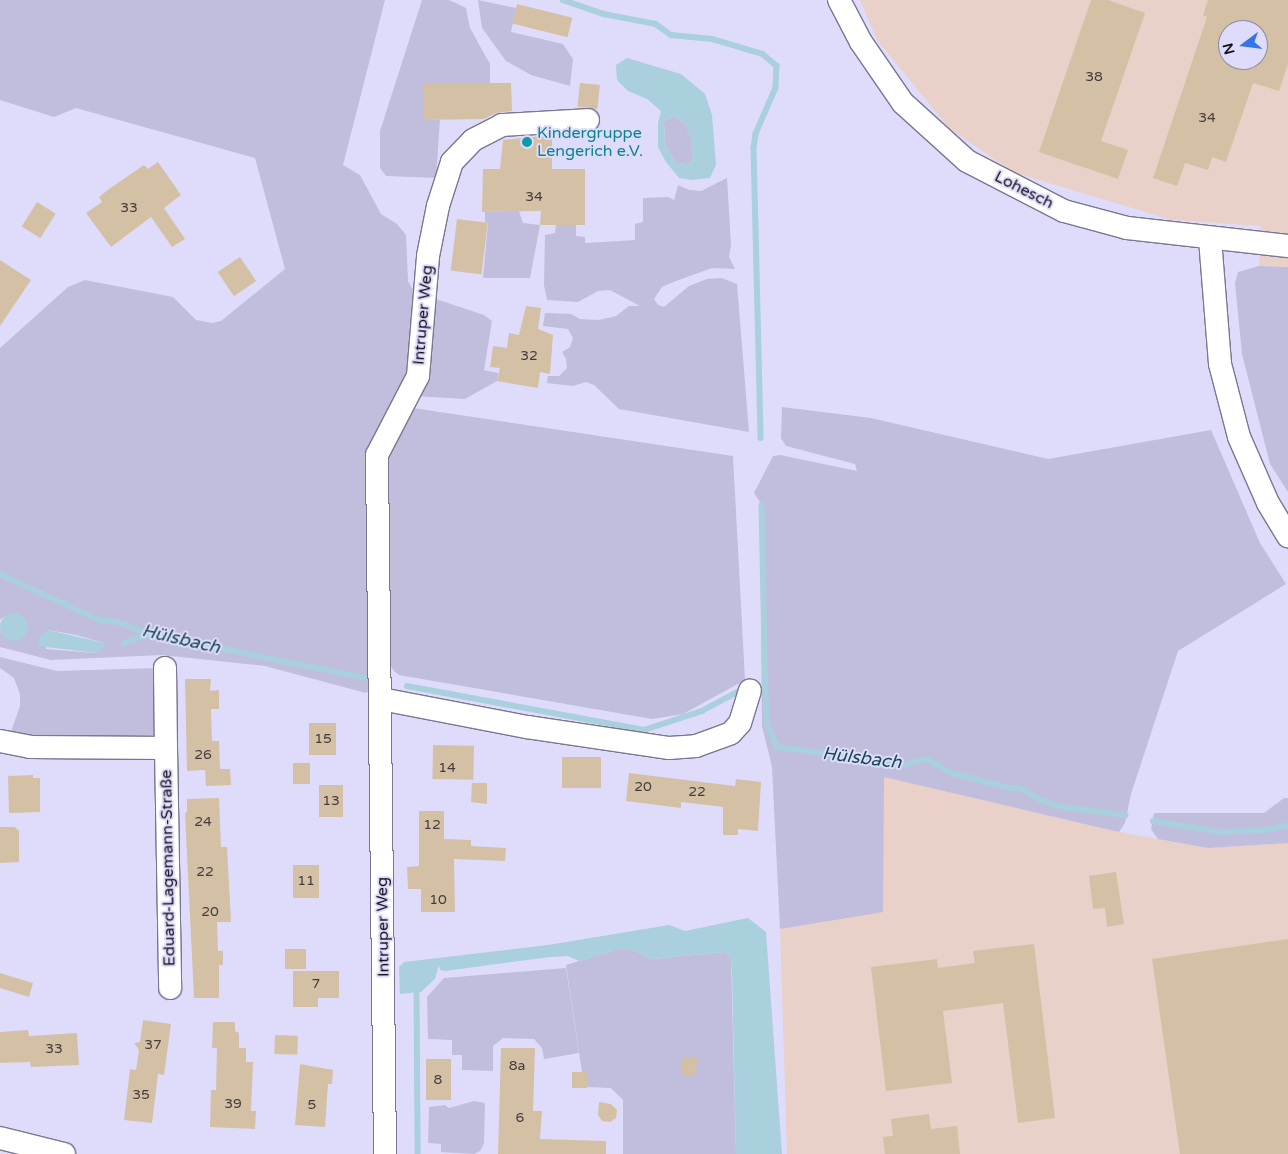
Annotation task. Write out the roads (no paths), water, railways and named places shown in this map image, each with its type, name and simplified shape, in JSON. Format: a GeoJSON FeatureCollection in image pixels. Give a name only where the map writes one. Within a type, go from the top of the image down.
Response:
{"type":"FeatureCollection","features":[{"type":"Feature","properties":{"kind":"street","name":"Lohesch"},"geometry":{"type":"LineString","coordinates":[[839,0],[861,42],[904,103],[967,161],[1064,211],[1127,228],[1288,246]]}},
{"type":"Feature","properties":{"kind":"street","name":"Intruper Weg"},"geometry":{"type":"LineString","coordinates":[[385,1154],[381,699],[376,461],[383,438],[418,376],[428,256],[438,206],[452,162],[473,140],[502,125],[588,120]]}},
{"type":"Feature","properties":{"kind":"street"},"geometry":{"type":"LineString","coordinates":[[1210,238],[1220,364],[1239,437],[1268,503],[1288,536]]}},
{"type":"Feature","properties":{"kind":"street","name":"Eduard-Lagemann-Straße"},"geometry":{"type":"LineString","coordinates":[[164,668],[170,988]]}},
{"type":"Feature","properties":{"kind":"street"},"geometry":{"type":"LineString","coordinates":[[381,699],[527,728],[669,748],[696,746],[731,733],[740,723],[750,690]]}},
{"type":"Feature","properties":{"kind":"street","name":"Eduard-Lagemann-Straße"},"geometry":{"type":"LineString","coordinates":[[0,741],[30,747],[166,748]]}},
{"type":"Feature","properties":{"kind":"street"},"geometry":{"type":"LineString","coordinates":[[0,1138],[64,1154]]}},
{"type":"Feature","properties":{"kind":"water"},"geometry":{"type":"Polygon","coordinates":[[[627,58],[681,74],[705,94],[712,115],[716,165],[710,178],[691,180],[679,178],[666,162],[658,147],[658,123],[661,111],[647,99],[628,91],[617,80],[616,65],[627,58]],[[675,116],[664,121],[665,144],[676,163],[688,164],[693,160],[691,140],[686,125],[675,116]]]}},
{"type":"Feature","properties":{"kind":"water"},"geometry":{"type":"Polygon","coordinates":[[[14,613],[24,617],[28,627],[24,637],[14,641],[4,637],[0,627],[4,617],[14,613]]]}},
{"type":"Feature","properties":{"kind":"water"},"geometry":{"type":"Polygon","coordinates":[[[48,630],[104,643],[105,647],[96,653],[38,646],[39,636],[48,630]]]}},
{"type":"Feature","properties":{"kind":"water"},"geometry":{"type":"Polygon","coordinates":[[[748,918],[766,932],[782,1154],[736,1154],[732,974],[731,959],[725,952],[652,959],[633,950],[615,950],[579,961],[568,956],[550,957],[445,971],[440,970],[439,965],[435,979],[421,992],[400,994],[399,967],[404,962],[548,945],[669,925],[685,931],[748,918]]]}},
{"type":"Feature","properties":{"kind":"waterway"},"geometry":{"type":"LineString","coordinates":[[563,0],[604,14],[656,24],[671,35],[712,39],[763,54],[777,66],[776,88],[756,134],[754,148],[761,438]]}},
{"type":"Feature","properties":{"kind":"waterway"},"geometry":{"type":"LineString","coordinates":[[762,505],[766,690]]}},
{"type":"Feature","properties":{"kind":"waterway","name":"Hülsbach"},"geometry":{"type":"LineString","coordinates":[[0,574],[99,620],[118,622],[150,634],[371,679]]}},
{"type":"Feature","properties":{"kind":"waterway"},"geometry":{"type":"LineString","coordinates":[[124,643],[150,634]]}},
{"type":"Feature","properties":{"kind":"waterway","name":"Hülsbach"},"geometry":{"type":"LineString","coordinates":[[407,686],[644,730],[702,711],[745,688]]}},
{"type":"Feature","properties":{"kind":"waterway","name":"Hülsbach"},"geometry":{"type":"LineString","coordinates":[[757,688],[766,690],[767,723],[777,747],[907,764],[927,759],[952,773],[1010,788],[1020,788],[1041,800],[1063,807],[1125,815]]}},
{"type":"Feature","properties":{"kind":"waterway","name":"Hülsbach"},"geometry":{"type":"LineString","coordinates":[[1153,821],[1221,832],[1265,830],[1288,825]]}},
{"type":"Feature","properties":{"kind":"waterway"},"geometry":{"type":"LineString","coordinates":[[417,993],[418,1154]]}},
{"type":"Feature","properties":{"kind":"place","name":"Kindergruppe Lengerich e.V."},"geometry":{"type":"Point","coordinates":[527,142]}}]}
